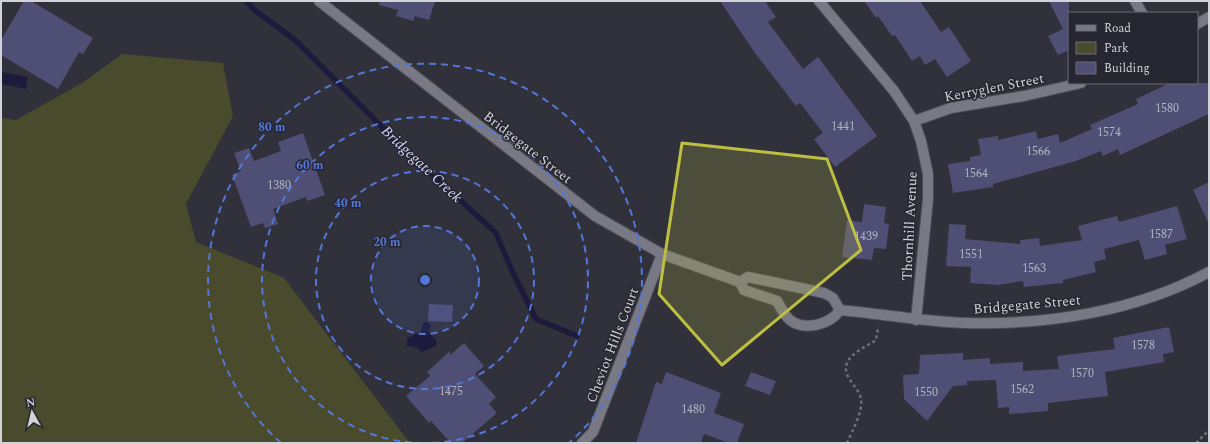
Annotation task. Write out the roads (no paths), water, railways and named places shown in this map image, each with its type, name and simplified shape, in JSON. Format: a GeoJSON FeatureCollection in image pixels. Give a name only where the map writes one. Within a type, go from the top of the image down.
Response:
{"type":"FeatureCollection","features":[{"type":"Feature","properties":{"kind":"street","name":"Bridgegate Street"},"geometry":{"type":"LineString","coordinates":[[318,1],[595,216],[662,254],[740,282],[744,290],[777,301]]}},
{"type":"Feature","properties":{"kind":"street","name":"Thornhill Avenue"},"geometry":{"type":"LineString","coordinates":[[819,1],[894,91],[914,121],[928,174],[927,206],[916,320]]}},
{"type":"Feature","properties":{"kind":"street"},"geometry":{"type":"LineString","coordinates":[[1135,1],[1141,12]]}},
{"type":"Feature","properties":{"kind":"street"},"geometry":{"type":"LineString","coordinates":[[1198,23],[1209,17]]}},
{"type":"Feature","properties":{"kind":"street","name":"Kerryglen Street"},"geometry":{"type":"LineString","coordinates":[[914,121],[951,108],[1024,96],[1077,84]]}},
{"type":"Feature","properties":{"kind":"street","name":"Cheviot Hills Court"},"geometry":{"type":"LineString","coordinates":[[582,443],[593,432],[662,254]]}},
{"type":"Feature","properties":{"kind":"street","name":"Bridgegate Street"},"geometry":{"type":"LineString","coordinates":[[740,282],[748,277],[789,287],[824,293],[833,298],[840,310],[881,314],[916,320],[968,323],[1022,321],[1099,312],[1149,298],[1190,283],[1209,272]]}},
{"type":"Feature","properties":{"kind":"street"},"geometry":{"type":"LineString","coordinates":[[789,287],[778,296],[777,301],[785,315],[791,321],[801,325],[814,325],[835,318],[840,310]]}},
{"type":"Feature","properties":{"kind":"waterway","name":"Bridgegate Creek"},"geometry":{"type":"LineString","coordinates":[[246,1],[253,9],[295,40],[400,145],[496,233],[512,271],[536,319],[577,336]]}}]}
